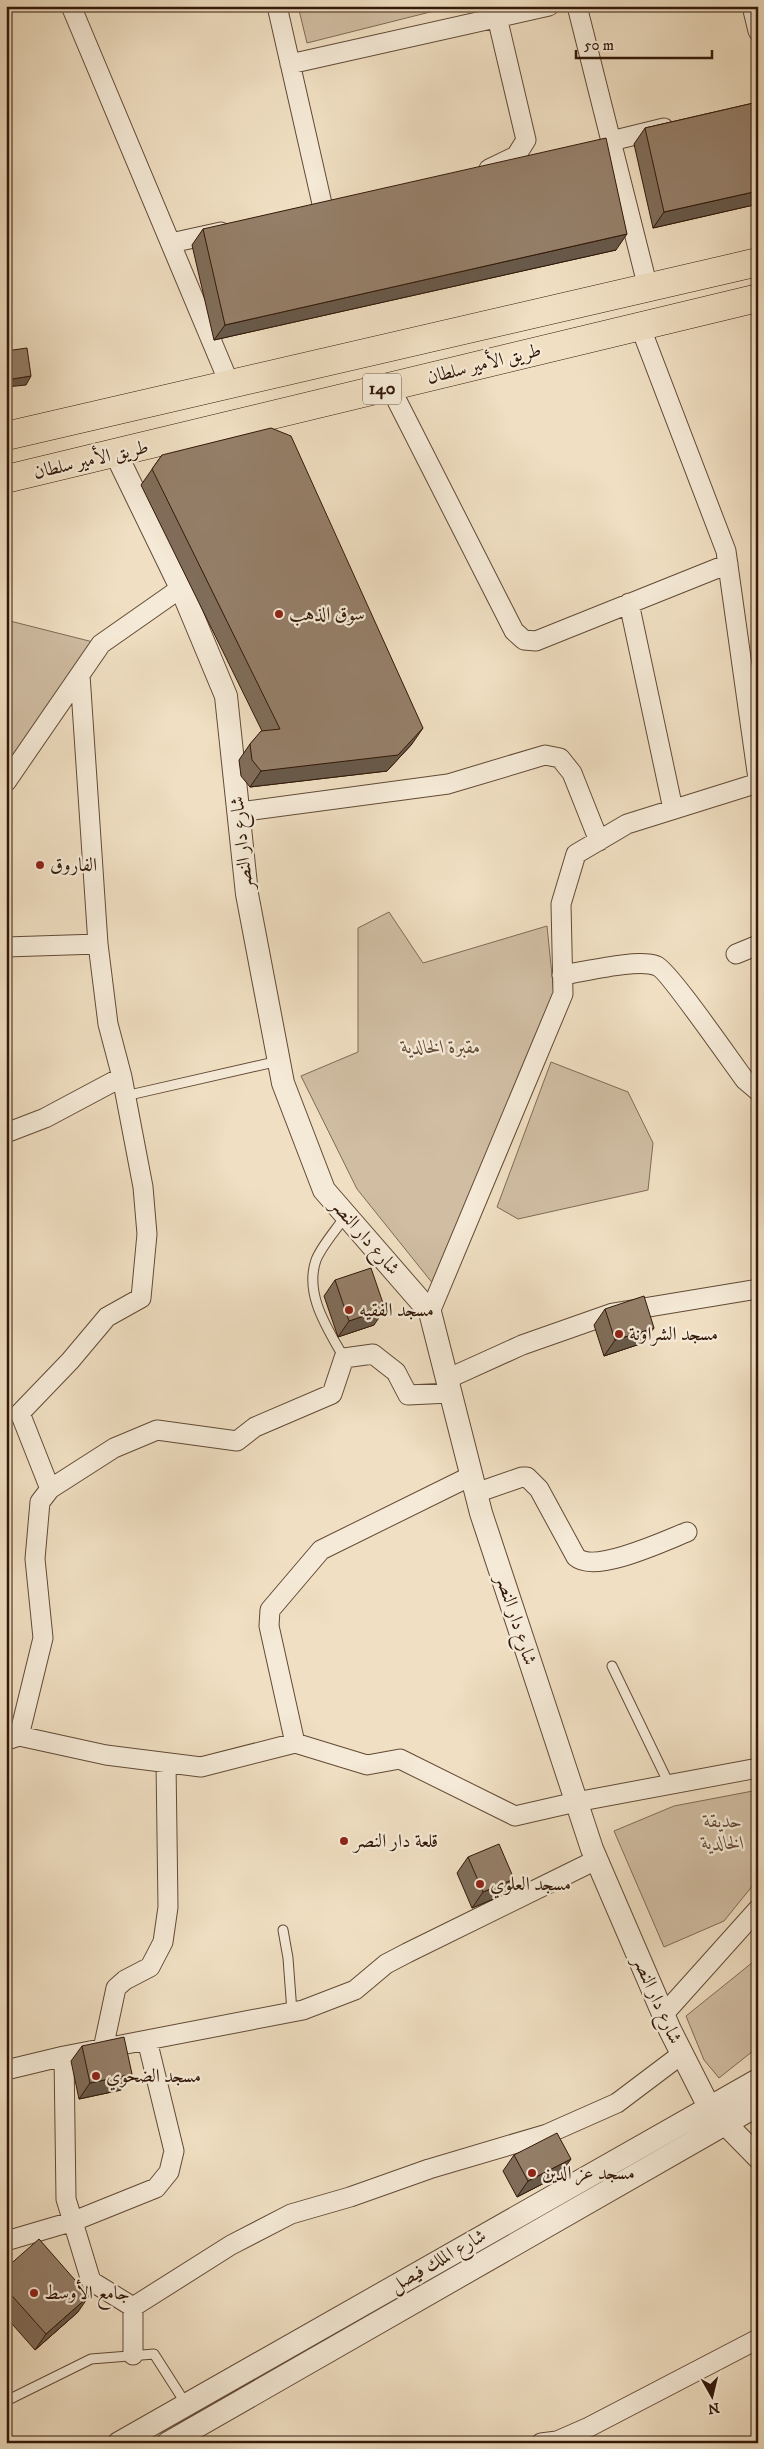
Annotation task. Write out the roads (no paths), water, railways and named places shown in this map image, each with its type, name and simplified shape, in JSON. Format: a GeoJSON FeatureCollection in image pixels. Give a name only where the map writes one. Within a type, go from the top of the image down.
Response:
{"type":"FeatureCollection","features":[{"type":"Feature","properties":{"kind":"highway","name":"طريق الأمير سلطان"},"geometry":{"type":"LineString","coordinates":[[6,436],[758,262]]}},
{"type":"Feature","properties":{"kind":"highway","name":"طريق الأمير سلطان"},"geometry":{"type":"LineString","coordinates":[[6,480],[758,298]]}},
{"type":"Feature","properties":{"kind":"street"},"geometry":{"type":"LineString","coordinates":[[72,6],[230,385]]}},
{"type":"Feature","properties":{"kind":"street"},"geometry":{"type":"LineString","coordinates":[[277,6],[323,208]]}},
{"type":"Feature","properties":{"kind":"street"},"geometry":{"type":"LineString","coordinates":[[290,64],[549,6]]}},
{"type":"Feature","properties":{"kind":"street"},"geometry":{"type":"LineString","coordinates":[[578,6],[648,288]]}},
{"type":"Feature","properties":{"kind":"street"},"geometry":{"type":"LineString","coordinates":[[752,6],[758,31]]}},
{"type":"Feature","properties":{"kind":"street"},"geometry":{"type":"LineString","coordinates":[[467,175],[496,168],[516,156],[526,140],[497,17]]}},
{"type":"Feature","properties":{"kind":"street"},"geometry":{"type":"LineString","coordinates":[[611,141],[684,123]]}},
{"type":"Feature","properties":{"kind":"street"},"geometry":{"type":"LineString","coordinates":[[304,213],[342,204]]}},
{"type":"Feature","properties":{"kind":"street"},"geometry":{"type":"LineString","coordinates":[[171,243],[238,228]]}},
{"type":"Feature","properties":{"kind":"street"},"geometry":{"type":"LineString","coordinates":[[640,326],[726,551],[755,744],[758,779]]}},
{"type":"Feature","properties":{"kind":"street"},"geometry":{"type":"LineString","coordinates":[[390,387],[514,631],[524,640],[536,641],[728,564]]}},
{"type":"Feature","properties":{"kind":"street","name":"شارع دار النصر"},"geometry":{"type":"LineString","coordinates":[[116,454],[181,588],[226,696],[248,894],[283,1083],[324,1190],[430,1312],[473,1484],[596,1860],[663,2015],[709,2107],[758,2156]]}},
{"type":"Feature","properties":{"kind":"street"},"geometry":{"type":"LineString","coordinates":[[6,782],[101,644],[181,588]]}},
{"type":"Feature","properties":{"kind":"street"},"geometry":{"type":"LineString","coordinates":[[629,603],[673,810]]}},
{"type":"Feature","properties":{"kind":"street"},"geometry":{"type":"LineString","coordinates":[[50,1489],[20,1413],[70,1361],[107,1317],[141,1298],[147,1234],[143,1187],[122,1077],[108,1024],[98,944],[80,675]]}},
{"type":"Feature","properties":{"kind":"street"},"geometry":{"type":"LineString","coordinates":[[239,812],[448,784],[545,755],[560,758],[572,773],[599,841]]}},
{"type":"Feature","properties":{"kind":"street"},"geometry":{"type":"LineString","coordinates":[[430,1312],[563,994],[562,904],[576,854],[627,824],[758,783]]}},
{"type":"Feature","properties":{"kind":"street"},"geometry":{"type":"LineString","coordinates":[[6,947],[98,944]]}},
{"type":"Feature","properties":{"kind":"street"},"geometry":{"type":"LineString","coordinates":[[736,954],[758,946]]}},
{"type":"Feature","properties":{"kind":"street"},"geometry":{"type":"LineString","coordinates":[[562,975],[643,964],[658,966],[674,982],[745,1080],[758,1091]]}},
{"type":"Feature","properties":{"kind":"street"},"geometry":{"type":"LineString","coordinates":[[6,1133],[45,1118],[122,1077]]}},
{"type":"Feature","properties":{"kind":"street"},"geometry":{"type":"LineString","coordinates":[[758,1289],[614,1313],[522,1345],[449,1386],[408,1395],[396,1372],[373,1354],[344,1358],[332,1394],[255,1426],[237,1441],[157,1430],[114,1448],[50,1489],[40,1502],[35,1559],[43,1638],[12,1738],[106,1755],[201,1767],[295,1743],[367,1765],[400,1759],[515,1816],[576,1802],[758,1768]]}},
{"type":"Feature","properties":{"kind":"street"},"geometry":{"type":"LineString","coordinates":[[295,1743],[269,1626],[270,1610],[321,1550],[473,1484],[522,1476],[527,1477],[539,1489],[576,1557],[581,1561],[590,1563],[630,1553],[686,1532]]}},
{"type":"Feature","properties":{"kind":"street"},"geometry":{"type":"LineString","coordinates":[[103,2049],[116,1988],[125,1980],[150,1967],[163,1942],[168,1907],[166,1762]]}},
{"type":"Feature","properties":{"kind":"street"},"geometry":{"type":"LineString","coordinates":[[6,2070],[64,2056],[302,2010],[355,1990],[386,1964],[596,1860]]}},
{"type":"Feature","properties":{"kind":"street"},"geometry":{"type":"LineString","coordinates":[[663,2015],[758,1909]]}},
{"type":"Feature","properties":{"kind":"street"},"geometry":{"type":"LineString","coordinates":[[6,2241],[74,2221],[156,2188],[169,2172],[174,2151],[147,2040]]}},
{"type":"Feature","properties":{"kind":"street"},"geometry":{"type":"LineString","coordinates":[[133,2307],[231,2245],[291,2214],[350,2197],[429,2169],[547,2134],[617,2103],[682,2054]]}},
{"type":"Feature","properties":{"kind":"street"},"geometry":{"type":"LineString","coordinates":[[64,2056],[66,2199],[91,2281],[133,2307]]}},
{"type":"Feature","properties":{"kind":"street","name":"شارع الملك فيصل"},"geometry":{"type":"LineString","coordinates":[[119,2443],[758,2080]]}},
{"type":"Feature","properties":{"kind":"street"},"geometry":{"type":"LineString","coordinates":[[168,2443],[725,2122],[758,2105]]}},
{"type":"Feature","properties":{"kind":"street"},"geometry":{"type":"LineString","coordinates":[[133,2307],[133,2355]]}},
{"type":"Feature","properties":{"kind":"street"},"geometry":{"type":"LineString","coordinates":[[541,2443],[557,2440],[589,2427],[758,2339]]}},
{"type":"Feature","properties":{"kind":"lane"},"geometry":{"type":"LineString","coordinates":[[125,1096],[279,1061]]}},
{"type":"Feature","properties":{"kind":"lane"},"geometry":{"type":"LineString","coordinates":[[344,1358],[319,1313],[313,1284],[316,1260],[346,1214]]}},
{"type":"Feature","properties":{"kind":"lane"},"geometry":{"type":"LineString","coordinates":[[612,1666],[669,1784]]}},
{"type":"Feature","properties":{"kind":"lane"},"geometry":{"type":"LineString","coordinates":[[283,1930],[288,1958],[292,2012]]}},
{"type":"Feature","properties":{"kind":"lane"},"geometry":{"type":"LineString","coordinates":[[6,2401],[91,2359],[154,2354],[187,2406]]}},
{"type":"Feature","properties":{"kind":"place","name":"سوق الذهب"},"geometry":{"type":"Point","coordinates":[279,614]}},
{"type":"Feature","properties":{"kind":"place","name":"الفاروق"},"geometry":{"type":"Point","coordinates":[40,865]}},
{"type":"Feature","properties":{"kind":"place","name":"مسجد الفقيه"},"geometry":{"type":"Point","coordinates":[349,1310]}},
{"type":"Feature","properties":{"kind":"place","name":"مسجد الشراونة"},"geometry":{"type":"Point","coordinates":[619,1334]}},
{"type":"Feature","properties":{"kind":"place","name":"قلعة دار النصر"},"geometry":{"type":"Point","coordinates":[344,1841]}},
{"type":"Feature","properties":{"kind":"place","name":"مسجد العلوي"},"geometry":{"type":"Point","coordinates":[480,1884]}},
{"type":"Feature","properties":{"kind":"place","name":"مسجد الضحوي"},"geometry":{"type":"Point","coordinates":[96,2076]}},
{"type":"Feature","properties":{"kind":"place","name":"مسجد عز الدين"},"geometry":{"type":"Point","coordinates":[532,2173]}},
{"type":"Feature","properties":{"kind":"place","name":"جامع الأوسط"},"geometry":{"type":"Point","coordinates":[34,2293]}},
{"type":"Feature","properties":{"kind":"park label","name":"مقبرة الخالدية"},"geometry":{"type":"Point","coordinates":[441,1047]}},
{"type":"Feature","properties":{"kind":"park label","name":"حديقة الخالدية"},"geometry":{"type":"Point","coordinates":[723,1832]}}]}
